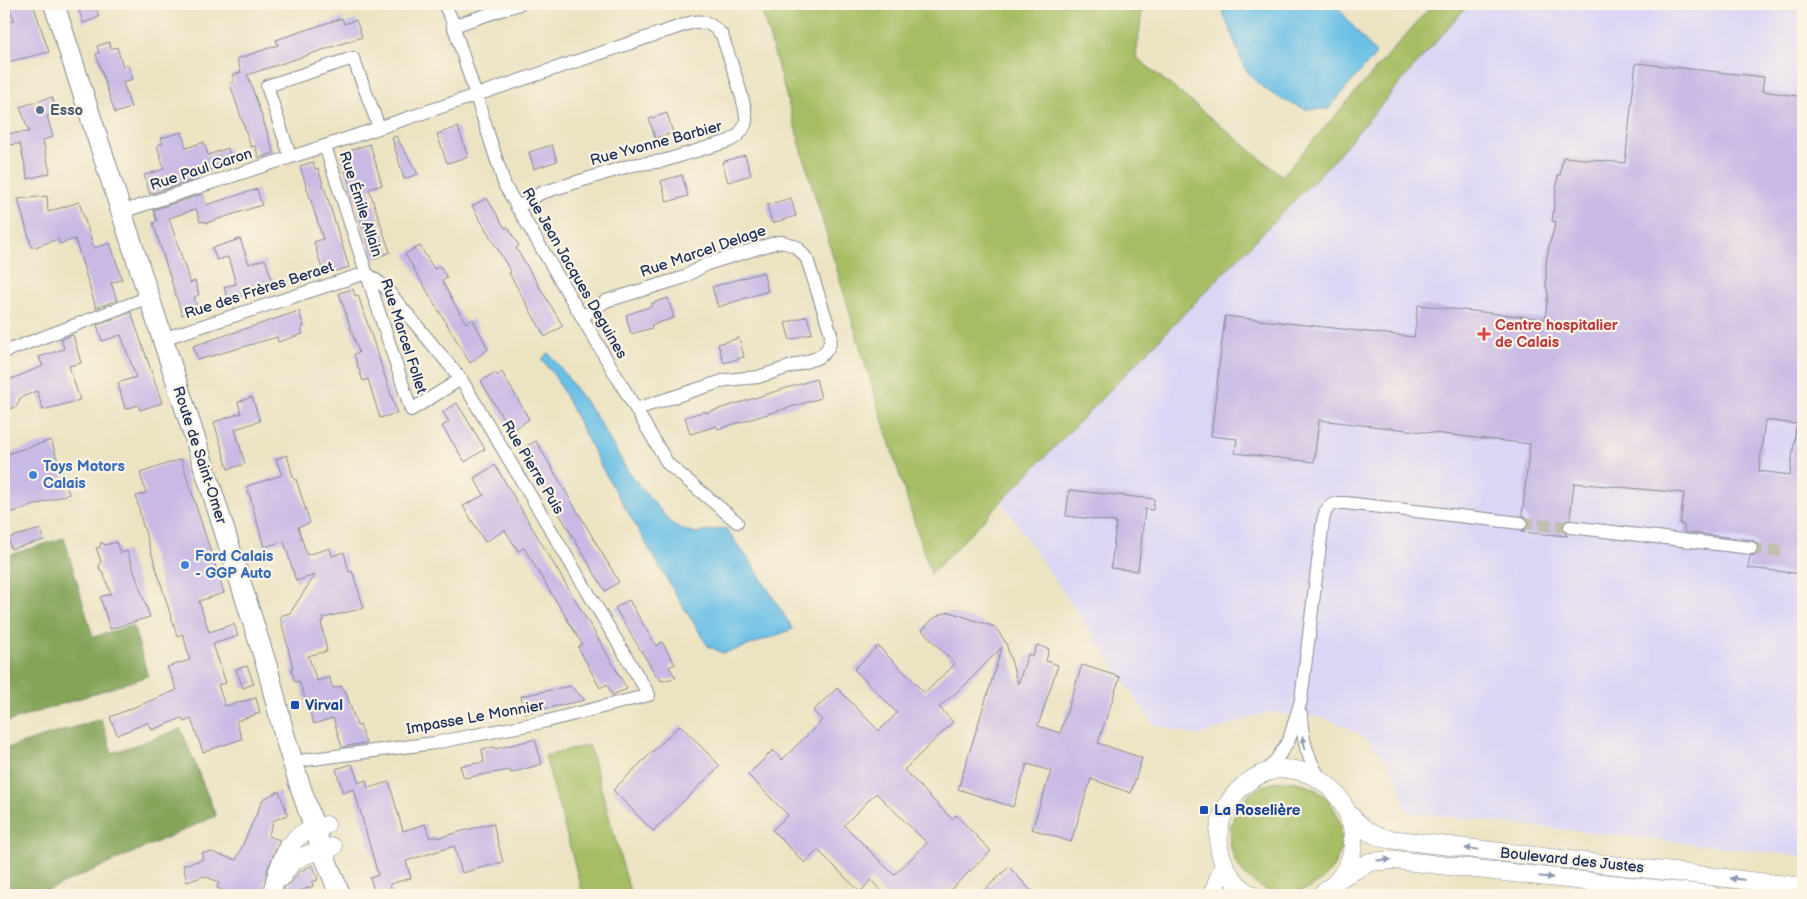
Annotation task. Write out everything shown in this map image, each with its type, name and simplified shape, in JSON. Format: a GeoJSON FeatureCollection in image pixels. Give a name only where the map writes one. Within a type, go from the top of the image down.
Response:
{"type":"FeatureCollection","features":[{"type":"Feature","properties":{"kind":"main road","name":"Route de Saint-Omer"},"geometry":{"type":"LineString","coordinates":[[54,4],[268,670],[284,734],[320,827],[340,895]]}},
{"type":"Feature","properties":{"kind":"main road","name":"Route de Saint-Omer"},"geometry":{"type":"LineString","coordinates":[[268,670],[286,708],[305,760],[320,827]]}},
{"type":"Feature","properties":{"kind":"main road","name":"Route de Saint-Omer"},"geometry":{"type":"LineString","coordinates":[[327,848],[346,895]]}},
{"type":"Feature","properties":{"kind":"street","name":"Rue Jean Jacques Deguines"},"geometry":{"type":"LineString","coordinates":[[444,4],[453,26],[505,186],[668,464],[737,522]]}},
{"type":"Feature","properties":{"kind":"street"},"geometry":{"type":"LineString","coordinates":[[453,26],[519,4]]}},
{"type":"Feature","properties":{"kind":"street","name":"Rue Yvonne Barbier"},"geometry":{"type":"LineString","coordinates":[[475,94],[693,22],[706,22],[722,35],[746,112],[744,127],[738,136],[729,141],[662,161],[632,165],[541,193],[518,208]]}},
{"type":"Feature","properties":{"kind":"street"},"geometry":{"type":"LineString","coordinates":[[290,156],[267,86],[353,58],[379,127]]}},
{"type":"Feature","properties":{"kind":"street","name":"Rue Paul Caron"},"geometry":{"type":"LineString","coordinates":[[122,212],[325,146],[475,94]]}},
{"type":"Feature","properties":{"kind":"street","name":"Rue Émile Allain"},"geometry":{"type":"LineString","coordinates":[[325,146],[366,273]]}},
{"type":"Feature","properties":{"kind":"street","name":"Rue Marcel Delage"},"geometry":{"type":"LineString","coordinates":[[582,317],[606,301],[682,278],[707,264],[778,242],[794,245],[806,255],[831,334],[830,344],[824,354],[758,377],[726,380],[636,409]]}},
{"type":"Feature","properties":{"kind":"street","name":"Rue des Frères Beraet"},"geometry":{"type":"LineString","coordinates":[[162,339],[366,273]]}},
{"type":"Feature","properties":{"kind":"street","name":"Rue Pierre Puis"},"geometry":{"type":"LineString","coordinates":[[366,273],[384,286],[461,379],[649,695]]}},
{"type":"Feature","properties":{"kind":"street","name":"Rue Marcel Follet"},"geometry":{"type":"LineString","coordinates":[[366,273],[411,410],[461,379]]}},
{"type":"Feature","properties":{"kind":"street"},"geometry":{"type":"LineString","coordinates":[[4,352],[149,297]]}},
{"type":"Feature","properties":{"kind":"street"},"geometry":{"type":"LineString","coordinates":[[1322,782],[1310,761],[1305,746],[1301,700],[1323,521],[1329,506],[1333,503],[1345,503],[1521,523]]}},
{"type":"Feature","properties":{"kind":"street"},"geometry":{"type":"LineString","coordinates":[[1570,528],[1751,548]]}},
{"type":"Feature","properties":{"kind":"street","name":"Impasse Le Monnier"},"geometry":{"type":"LineString","coordinates":[[305,760],[434,743],[543,722],[649,695]]}},
{"type":"Feature","properties":{"kind":"street"},"geometry":{"type":"LineString","coordinates":[[1251,895],[1234,881],[1224,864],[1219,846],[1219,834],[1225,809],[1241,788],[1263,774],[1276,760],[1289,740],[1301,700]]}},
{"type":"Feature","properties":{"kind":"street"},"geometry":{"type":"LineString","coordinates":[[1263,774],[1276,771],[1290,771],[1310,775],[1322,782],[1338,796],[1349,814],[1353,831],[1352,848],[1348,864],[1340,878],[1320,895]]}},
{"type":"Feature","properties":{"kind":"street","name":"Boulevard des Justes"},"geometry":{"type":"LineString","coordinates":[[1349,814],[1374,836],[1389,839],[1803,887]]}},
{"type":"Feature","properties":{"kind":"street"},"geometry":{"type":"LineString","coordinates":[[273,895],[279,871],[289,847],[300,835],[320,827]]}},
{"type":"Feature","properties":{"kind":"street"},"geometry":{"type":"LineString","coordinates":[[273,895],[285,871],[292,862],[327,848]]}},
{"type":"Feature","properties":{"kind":"street","name":"Boulevard des Justes"},"geometry":{"type":"LineString","coordinates":[[1340,878],[1370,862],[1394,860],[1711,895]]}},
{"type":"Feature","properties":{"kind":"street"},"geometry":{"type":"LineString","coordinates":[[1212,895],[1224,864]]}},
{"type":"Feature","properties":{"kind":"shaded area","name":"Centre hospitalier de Calais"},"geometry":{"type":"Polygon","coordinates":[[[1469,4],[1803,4],[1803,856],[1407,812],[1398,780],[1387,761],[1365,738],[1347,727],[1320,717],[1267,712],[1198,736],[1153,724],[1002,502],[1329,165],[1469,4]]]}},
{"type":"Feature","properties":{"kind":"green space"},"geometry":{"type":"Polygon","coordinates":[[[760,4],[1143,4],[1136,57],[1282,176],[1433,4],[1469,4],[1329,165],[931,574],[843,290],[760,4]]]}},
{"type":"Feature","properties":{"kind":"green space"},"geometry":{"type":"Polygon","coordinates":[[[64,538],[93,637],[133,625],[148,676],[4,723],[4,550],[6,556],[64,538]]]}},
{"type":"Feature","properties":{"kind":"green space"},"geometry":{"type":"Polygon","coordinates":[[[101,719],[112,753],[181,729],[216,816],[37,895],[4,895],[4,749],[101,719]]]}},
{"type":"Feature","properties":{"kind":"green space"},"geometry":{"type":"Polygon","coordinates":[[[589,745],[631,895],[583,895],[545,756],[589,745]]]}},
{"type":"Feature","properties":{"kind":"green space"},"geometry":{"type":"Polygon","coordinates":[[[1286,781],[1297,782],[1307,786],[1325,798],[1337,816],[1341,826],[1341,848],[1337,858],[1325,876],[1307,888],[1297,892],[1286,893],[1275,892],[1265,888],[1247,876],[1235,858],[1231,848],[1230,837],[1231,826],[1235,816],[1247,798],[1265,786],[1275,782],[1286,781]]]}},
{"type":"Feature","properties":{"kind":"green space"},"geometry":{"type":"Polygon","coordinates":[[[1405,890],[1455,895],[1402,895],[1405,890]]]}},
{"type":"Feature","properties":{"kind":"water"},"geometry":{"type":"Polygon","coordinates":[[[1220,4],[1335,4],[1376,54],[1328,109],[1305,109],[1277,97],[1257,83],[1244,67],[1220,4]]]}},
{"type":"Feature","properties":{"kind":"water"},"geometry":{"type":"Polygon","coordinates":[[[548,353],[599,421],[628,472],[671,523],[683,530],[697,533],[725,528],[750,561],[793,629],[723,653],[708,646],[602,468],[556,378],[542,359],[548,353]]]}},
{"type":"Feature","properties":{"kind":"building"},"geometry":{"type":"Polygon","coordinates":[[[8,4],[33,4],[49,52],[4,63],[4,23],[14,20],[8,4]]]}},
{"type":"Feature","properties":{"kind":"building"},"geometry":{"type":"Polygon","coordinates":[[[77,4],[95,4],[99,17],[83,23],[77,4]]]}},
{"type":"Feature","properties":{"kind":"building"},"geometry":{"type":"Polygon","coordinates":[[[342,18],[344,24],[356,20],[362,37],[247,75],[274,153],[259,158],[255,146],[251,147],[230,84],[234,82],[232,75],[241,72],[237,59],[278,45],[276,40],[342,18]]]}},
{"type":"Feature","properties":{"kind":"building"},"geometry":{"type":"Polygon","coordinates":[[[109,42],[111,49],[117,47],[123,67],[128,65],[133,79],[123,82],[131,108],[115,113],[96,54],[99,53],[97,46],[109,42]]]}},
{"type":"Feature","properties":{"kind":"building"},"geometry":{"type":"Polygon","coordinates":[[[1636,63],[1764,77],[1762,91],[1803,97],[1803,425],[1765,420],[1759,471],[1790,475],[1796,427],[1803,427],[1803,574],[1748,568],[1750,556],[1755,555],[1759,549],[1758,544],[1752,540],[1684,532],[1684,525],[1680,524],[1684,493],[1574,483],[1570,519],[1564,522],[1562,527],[1568,536],[1520,532],[1527,528],[1529,523],[1526,517],[1522,515],[1530,444],[1319,420],[1314,462],[1235,453],[1237,439],[1211,436],[1225,316],[1414,337],[1418,305],[1545,319],[1548,294],[1546,263],[1556,222],[1552,221],[1558,175],[1560,175],[1563,157],[1625,163],[1636,63]]]}},
{"type":"Feature","properties":{"kind":"building"},"geometry":{"type":"Polygon","coordinates":[[[52,97],[57,112],[47,116],[53,137],[43,140],[50,173],[28,179],[20,144],[4,145],[4,134],[29,132],[20,107],[52,97]]]}},
{"type":"Feature","properties":{"kind":"building"},"geometry":{"type":"Polygon","coordinates":[[[667,113],[673,133],[655,138],[649,119],[667,113]]]}},
{"type":"Feature","properties":{"kind":"building"},"geometry":{"type":"Polygon","coordinates":[[[458,127],[468,157],[447,163],[437,134],[458,127]]]}},
{"type":"Feature","properties":{"kind":"building"},"geometry":{"type":"Polygon","coordinates":[[[182,132],[186,148],[204,142],[208,155],[228,148],[231,159],[224,162],[226,165],[196,175],[197,179],[150,194],[144,175],[164,169],[157,145],[163,144],[161,138],[182,132]]]}},
{"type":"Feature","properties":{"kind":"building"},"geometry":{"type":"Polygon","coordinates":[[[396,136],[418,174],[404,179],[392,138],[396,136]]]}},
{"type":"Feature","properties":{"kind":"building"},"geometry":{"type":"Polygon","coordinates":[[[370,144],[382,185],[369,189],[390,252],[374,259],[342,160],[344,159],[342,153],[370,144]]]}},
{"type":"Feature","properties":{"kind":"building"},"geometry":{"type":"Polygon","coordinates":[[[552,145],[557,161],[534,169],[529,152],[552,145]]]}},
{"type":"Feature","properties":{"kind":"building"},"geometry":{"type":"Polygon","coordinates":[[[745,155],[751,175],[728,182],[722,162],[745,155]]]}},
{"type":"Feature","properties":{"kind":"building"},"geometry":{"type":"Polygon","coordinates":[[[313,162],[315,169],[318,168],[349,267],[324,275],[314,242],[323,239],[300,166],[313,162]]]}},
{"type":"Feature","properties":{"kind":"building"},"geometry":{"type":"Polygon","coordinates":[[[682,175],[688,196],[667,202],[661,181],[682,175]]]}},
{"type":"Feature","properties":{"kind":"building"},"geometry":{"type":"Polygon","coordinates":[[[257,189],[262,205],[206,223],[205,221],[200,222],[196,209],[169,218],[190,283],[195,281],[199,295],[194,297],[198,310],[182,315],[153,223],[157,221],[153,210],[202,194],[206,205],[257,189]]]}},
{"type":"Feature","properties":{"kind":"building"},"geometry":{"type":"Polygon","coordinates":[[[47,196],[48,212],[79,202],[94,248],[110,243],[122,279],[111,283],[117,300],[96,308],[75,239],[60,244],[58,239],[32,248],[18,199],[47,196]]]}},
{"type":"Feature","properties":{"kind":"building"},"geometry":{"type":"Polygon","coordinates":[[[487,198],[505,228],[508,227],[519,246],[516,248],[563,326],[545,337],[509,273],[511,272],[472,206],[487,198]]]}},
{"type":"Feature","properties":{"kind":"building"},"geometry":{"type":"Polygon","coordinates":[[[791,198],[796,216],[772,223],[767,205],[791,198]]]}},
{"type":"Feature","properties":{"kind":"building"},"geometry":{"type":"Polygon","coordinates":[[[240,239],[249,264],[265,259],[273,283],[270,284],[270,287],[228,300],[224,287],[236,284],[228,257],[217,260],[212,248],[240,239]]]}},
{"type":"Feature","properties":{"kind":"building"},"geometry":{"type":"Polygon","coordinates":[[[420,246],[434,269],[440,266],[447,278],[442,281],[455,305],[466,323],[473,319],[488,349],[470,363],[405,254],[420,246]]]}},
{"type":"Feature","properties":{"kind":"building"},"geometry":{"type":"Polygon","coordinates":[[[763,272],[768,291],[718,307],[712,287],[763,272]]]}},
{"type":"Feature","properties":{"kind":"building"},"geometry":{"type":"Polygon","coordinates":[[[353,289],[355,296],[358,295],[397,413],[380,418],[368,379],[363,381],[358,367],[354,354],[359,353],[339,293],[353,289]]]}},
{"type":"Feature","properties":{"kind":"building"},"geometry":{"type":"Polygon","coordinates":[[[668,298],[674,318],[651,325],[652,328],[631,334],[626,315],[668,298]]]}},
{"type":"Feature","properties":{"kind":"building"},"geometry":{"type":"Polygon","coordinates":[[[299,311],[304,327],[301,328],[303,334],[278,342],[277,337],[198,360],[193,346],[299,311]]]}},
{"type":"Feature","properties":{"kind":"building"},"geometry":{"type":"Polygon","coordinates":[[[131,312],[162,403],[140,410],[138,405],[125,409],[118,383],[136,377],[121,335],[102,341],[97,325],[131,312]]]}},
{"type":"Feature","properties":{"kind":"building"},"geometry":{"type":"Polygon","coordinates":[[[807,316],[812,333],[790,340],[785,323],[807,316]]]}},
{"type":"Feature","properties":{"kind":"building"},"geometry":{"type":"Polygon","coordinates":[[[73,335],[81,363],[69,366],[80,400],[43,410],[37,391],[20,398],[17,406],[4,411],[4,382],[43,366],[39,357],[64,349],[61,339],[73,335]]]}},
{"type":"Feature","properties":{"kind":"building"},"geometry":{"type":"Polygon","coordinates":[[[739,338],[744,357],[724,363],[718,344],[739,338]]]}},
{"type":"Feature","properties":{"kind":"building"},"geometry":{"type":"Polygon","coordinates":[[[495,372],[497,376],[502,372],[529,419],[511,432],[481,381],[495,372]]]}},
{"type":"Feature","properties":{"kind":"building"},"geometry":{"type":"Polygon","coordinates":[[[816,379],[821,398],[718,429],[717,426],[690,434],[685,417],[706,411],[706,413],[816,379]]]}},
{"type":"Feature","properties":{"kind":"building"},"geometry":{"type":"Polygon","coordinates":[[[252,397],[260,421],[235,429],[245,464],[228,469],[214,422],[241,413],[238,402],[252,397]]]}},
{"type":"Feature","properties":{"kind":"building"},"geometry":{"type":"Polygon","coordinates":[[[457,403],[485,449],[465,462],[442,426],[449,422],[443,412],[457,403]]]}},
{"type":"Feature","properties":{"kind":"building","name":"Toys Motors Calais"},"geometry":{"type":"Polygon","coordinates":[[[51,440],[69,494],[4,515],[4,455],[51,440]]]}},
{"type":"Feature","properties":{"kind":"building"},"geometry":{"type":"Polygon","coordinates":[[[536,441],[619,582],[605,591],[521,449],[536,441]]]}},
{"type":"Feature","properties":{"kind":"building"},"geometry":{"type":"Polygon","coordinates":[[[287,455],[310,523],[298,527],[307,555],[330,548],[332,556],[344,552],[349,572],[352,571],[364,608],[323,618],[324,621],[321,622],[327,651],[308,656],[317,681],[329,677],[333,688],[341,686],[345,690],[357,726],[360,725],[366,743],[342,747],[333,718],[314,724],[299,681],[295,682],[291,669],[293,668],[280,616],[290,613],[315,575],[296,581],[284,541],[264,547],[247,486],[282,475],[276,459],[287,455]]]}},
{"type":"Feature","properties":{"kind":"building"},"geometry":{"type":"Polygon","coordinates":[[[181,459],[224,593],[199,601],[209,632],[234,624],[238,636],[213,644],[226,683],[218,685],[225,706],[256,698],[260,713],[236,721],[242,739],[203,752],[191,719],[184,722],[182,718],[152,730],[149,722],[117,735],[110,717],[177,690],[167,667],[190,660],[183,634],[177,636],[142,522],[136,496],[146,493],[140,473],[181,459]]]}},
{"type":"Feature","properties":{"kind":"building"},"geometry":{"type":"Polygon","coordinates":[[[495,465],[627,689],[612,695],[607,684],[600,688],[578,647],[582,644],[524,548],[518,551],[505,530],[485,542],[463,506],[484,495],[474,478],[495,465]]]}},
{"type":"Feature","properties":{"kind":"building"},"geometry":{"type":"Polygon","coordinates":[[[1069,490],[1154,499],[1153,510],[1145,509],[1138,571],[1111,568],[1116,522],[1066,516],[1069,490]]]}},
{"type":"Feature","properties":{"kind":"building"},"geometry":{"type":"Polygon","coordinates":[[[41,529],[44,540],[11,549],[8,538],[41,529]]]}},
{"type":"Feature","properties":{"kind":"building"},"geometry":{"type":"Polygon","coordinates":[[[101,542],[105,545],[116,542],[120,553],[127,551],[150,617],[110,629],[100,597],[111,594],[99,565],[101,561],[96,548],[100,547],[101,542]]]}},
{"type":"Feature","properties":{"kind":"building"},"geometry":{"type":"Polygon","coordinates":[[[629,600],[656,646],[662,642],[675,664],[669,667],[676,678],[661,681],[659,676],[657,677],[615,608],[629,600]]]}},
{"type":"Feature","properties":{"kind":"building"},"geometry":{"type":"Polygon","coordinates":[[[950,612],[995,627],[1006,643],[1018,684],[1028,654],[1033,656],[1037,645],[1049,649],[1046,661],[1058,665],[1038,726],[1060,733],[1082,665],[1120,677],[1098,743],[1142,758],[1131,793],[1091,779],[1071,842],[1032,829],[1051,771],[1027,764],[1013,807],[958,789],[1002,647],[966,684],[939,707],[953,722],[904,770],[952,819],[956,815],[991,851],[945,895],[885,895],[871,880],[860,892],[818,850],[805,863],[772,830],[788,815],[748,775],[773,750],[782,760],[822,720],[813,711],[837,688],[879,731],[897,713],[854,669],[878,646],[925,693],[955,664],[922,630],[941,614],[950,612]],[[876,793],[844,825],[894,875],[927,843],[876,793]]]}},
{"type":"Feature","properties":{"kind":"building"},"geometry":{"type":"Polygon","coordinates":[[[247,666],[254,684],[243,688],[236,669],[247,666]]]}},
{"type":"Feature","properties":{"kind":"building"},"geometry":{"type":"Polygon","coordinates":[[[570,686],[585,700],[525,713],[521,696],[570,686]]]}},
{"type":"Feature","properties":{"kind":"building"},"geometry":{"type":"Polygon","coordinates":[[[680,725],[720,766],[653,831],[613,790],[680,725]]]}},
{"type":"Feature","properties":{"kind":"building"},"geometry":{"type":"Polygon","coordinates":[[[535,739],[542,764],[511,773],[510,770],[464,778],[460,766],[484,762],[482,749],[495,747],[495,749],[535,739]]]}},
{"type":"Feature","properties":{"kind":"building"},"geometry":{"type":"Polygon","coordinates":[[[352,764],[359,783],[366,780],[368,788],[389,782],[403,831],[425,824],[430,838],[436,836],[437,838],[493,823],[503,862],[462,873],[454,846],[406,861],[411,878],[390,884],[393,895],[376,895],[370,878],[378,875],[354,789],[343,793],[336,769],[352,764]]]}},
{"type":"Feature","properties":{"kind":"building"},"geometry":{"type":"Polygon","coordinates":[[[279,791],[288,815],[274,820],[268,836],[280,840],[268,868],[262,895],[230,895],[230,893],[217,888],[219,882],[204,876],[187,882],[183,865],[202,860],[202,853],[211,852],[236,860],[263,799],[279,791]]]}},
{"type":"Feature","properties":{"kind":"building"},"geometry":{"type":"Polygon","coordinates":[[[313,865],[318,880],[312,882],[313,886],[289,895],[283,895],[284,887],[291,883],[299,872],[313,865]]]}},
{"type":"Feature","properties":{"kind":"building"},"geometry":{"type":"Polygon","coordinates":[[[1009,867],[1035,895],[979,895],[1009,867]]]}},
{"type":"Feature","properties":{"kind":"tunnel"},"geometry":{"type":"LineString","coordinates":[[1521,523],[1570,527]]}},
{"type":"Feature","properties":{"kind":"tunnel"},"geometry":{"type":"LineString","coordinates":[[1751,548],[1784,552]]}},
{"type":"Feature","properties":{"kind":"place","name":"Esso"},"geometry":{"type":"Point","coordinates":[40,110]}},
{"type":"Feature","properties":{"kind":"place","name":"Centre hospitalier de Calais"},"geometry":{"type":"Point","coordinates":[1484,334]}},
{"type":"Feature","properties":{"kind":"place","name":"Toys Motors Calais"},"geometry":{"type":"Point","coordinates":[33,475]}},
{"type":"Feature","properties":{"kind":"place","name":"Ford Calais - GGP Auto"},"geometry":{"type":"Point","coordinates":[185,565]}},
{"type":"Feature","properties":{"kind":"place","name":"Virval"},"geometry":{"type":"Point","coordinates":[295,705]}},
{"type":"Feature","properties":{"kind":"place","name":"La Roselière"},"geometry":{"type":"Point","coordinates":[1204,810]}}]}
